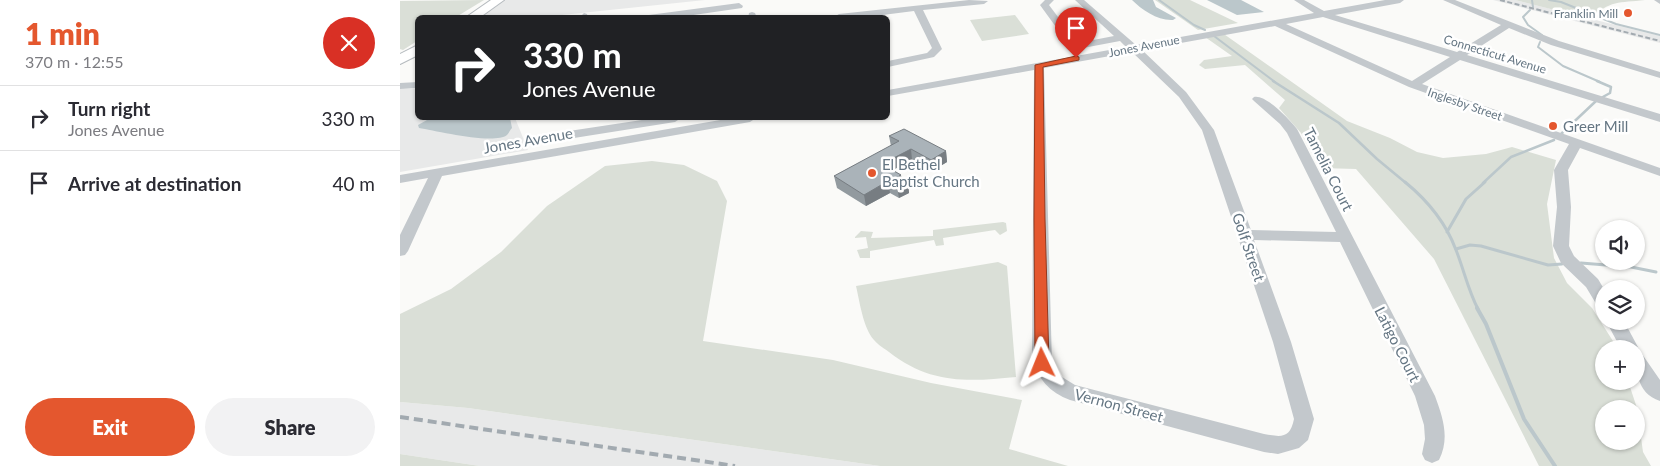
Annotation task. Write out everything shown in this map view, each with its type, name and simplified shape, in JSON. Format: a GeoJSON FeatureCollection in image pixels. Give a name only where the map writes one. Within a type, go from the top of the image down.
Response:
{"type":"FeatureCollection","features":[{"type":"Feature","properties":{"kind":"main road"},"geometry":{"type":"LineString","coordinates":[[475,15],[499,0]]}},
{"type":"Feature","properties":{"kind":"main road"},"geometry":{"type":"LineString","coordinates":[[400,60],[415,51]]}},
{"type":"Feature","properties":{"kind":"street"},"geometry":{"type":"LineString","coordinates":[[1050,0],[1044,5],[1073,43],[1083,44],[1120,38]]}},
{"type":"Feature","properties":{"kind":"street","name":"Golf Street"},"geometry":{"type":"LineString","coordinates":[[1079,0],[1176,89],[1203,121],[1213,144],[1282,342],[1304,419],[1300,434],[1292,442],[1278,445],[1264,444]]}},
{"type":"Feature","properties":{"kind":"street"},"geometry":{"type":"LineString","coordinates":[[1298,0],[1323,14]]}},
{"type":"Feature","properties":{"kind":"street","name":"Jones Avenue"},"geometry":{"type":"LineString","coordinates":[[890,93],[1400,0]]}},
{"type":"Feature","properties":{"kind":"street"},"geometry":{"type":"LineString","coordinates":[[1447,0],[1507,25],[1555,42],[1660,75]]}},
{"type":"Feature","properties":{"kind":"street"},"geometry":{"type":"LineString","coordinates":[[838,15],[984,1]]}},
{"type":"Feature","properties":{"kind":"street"},"geometry":{"type":"LineString","coordinates":[[692,15],[739,6]]}},
{"type":"Feature","properties":{"kind":"street"},"geometry":{"type":"LineString","coordinates":[[890,64],[930,55],[937,49],[917,8]]}},
{"type":"Feature","properties":{"kind":"street","name":"Connecticut Avenue"},"geometry":{"type":"LineString","coordinates":[[1323,14],[1660,118]]}},
{"type":"Feature","properties":{"kind":"street","name":"Inglesby Street"},"geometry":{"type":"LineString","coordinates":[[1275,22],[1413,86],[1660,172]]}},
{"type":"Feature","properties":{"kind":"street"},"geometry":{"type":"LineString","coordinates":[[1413,86],[1507,25]]}},
{"type":"Feature","properties":{"kind":"street","name":"Vernon Street"},"geometry":{"type":"LineString","coordinates":[[1039,65],[1041,358],[1046,372],[1056,384],[1070,392],[1264,444]]}},
{"type":"Feature","properties":{"kind":"street"},"geometry":{"type":"LineString","coordinates":[[400,86],[415,85]]}},
{"type":"Feature","properties":{"kind":"street","name":"Tamelia Court"},"geometry":{"type":"LineString","coordinates":[[1258,99],[1278,115],[1293,132],[1344,237]]}},
{"type":"Feature","properties":{"kind":"street"},"geometry":{"type":"LineString","coordinates":[[536,140],[648,120]]}},
{"type":"Feature","properties":{"kind":"street","name":"Jones Avenue"},"geometry":{"type":"LineString","coordinates":[[400,179],[739,120]]}},
{"type":"Feature","properties":{"kind":"street"},"geometry":{"type":"LineString","coordinates":[[631,139],[634,121]]}},
{"type":"Feature","properties":{"kind":"street"},"geometry":{"type":"LineString","coordinates":[[1576,144],[1561,170],[1564,207],[1561,246],[1567,259],[1595,288]]}},
{"type":"Feature","properties":{"kind":"street"},"geometry":{"type":"LineString","coordinates":[[400,251],[437,173]]}},
{"type":"Feature","properties":{"kind":"street"},"geometry":{"type":"LineString","coordinates":[[1244,235],[1344,237]]}},
{"type":"Feature","properties":{"kind":"street","name":"Latigo Court"},"geometry":{"type":"LineString","coordinates":[[1344,237],[1425,396],[1434,419],[1436,442],[1432,454]]}},
{"type":"Feature","properties":{"kind":"street"},"geometry":{"type":"LineString","coordinates":[[1645,374],[1660,393]]}},
{"type":"Feature","properties":{"kind":"shaded area"},"geometry":{"type":"Polygon","coordinates":[[[484,0],[459,15],[415,15],[415,42],[403,50],[400,49],[400,1],[484,0]]]}},
{"type":"Feature","properties":{"kind":"shaded area"},"geometry":{"type":"Polygon","coordinates":[[[504,0],[705,0],[562,15],[483,15],[504,0]]]}},
{"type":"Feature","properties":{"kind":"shaded area"},"geometry":{"type":"Polygon","coordinates":[[[1132,0],[1153,0],[1156,7],[1176,18],[1167,20],[1156,17],[1132,0]]]}},
{"type":"Feature","properties":{"kind":"shaded area"},"geometry":{"type":"Polygon","coordinates":[[[1155,0],[1190,0],[1238,23],[1198,30],[1155,0]]]}},
{"type":"Feature","properties":{"kind":"shaded area"},"geometry":{"type":"Polygon","coordinates":[[[1207,0],[1241,0],[1264,12],[1237,15],[1207,0]]]}},
{"type":"Feature","properties":{"kind":"shaded area"},"geometry":{"type":"Polygon","coordinates":[[[1493,0],[1515,0],[1660,36],[1660,43],[1493,0]]]}},
{"type":"Feature","properties":{"kind":"shaded area"},"geometry":{"type":"Polygon","coordinates":[[[1515,0],[1645,0],[1609,5],[1590,19],[1515,0]]]}},
{"type":"Feature","properties":{"kind":"shaded area"},"geometry":{"type":"Polygon","coordinates":[[[1015,15],[1029,34],[982,41],[970,20],[1015,15]]]}},
{"type":"Feature","properties":{"kind":"shaded area"},"geometry":{"type":"Polygon","coordinates":[[[1221,32],[1347,121],[1390,138],[1417,152],[1443,158],[1486,154],[1512,147],[1556,160],[1547,204],[1554,258],[1567,283],[1595,313],[1595,330],[1606,330],[1612,340],[1595,340],[1595,390],[1631,390],[1634,400],[1595,400],[1595,450],[1643,450],[1651,466],[1539,466],[1434,259],[1356,169],[1320,168],[1301,133],[1279,108],[1285,100],[1245,65],[1205,69],[1199,65],[1204,60],[1232,56],[1205,37],[1221,32]]]}},
{"type":"Feature","properties":{"kind":"shaded area"},"geometry":{"type":"Polygon","coordinates":[[[400,89],[415,89],[415,120],[516,120],[528,150],[400,172],[400,89]]]}},
{"type":"Feature","properties":{"kind":"shaded area"},"geometry":{"type":"Polygon","coordinates":[[[427,120],[510,120],[512,128],[507,135],[490,139],[419,128],[418,125],[427,120]]]}},
{"type":"Feature","properties":{"kind":"shaded area"},"geometry":{"type":"Polygon","coordinates":[[[652,161],[684,165],[717,181],[727,201],[703,341],[833,360],[931,383],[1022,400],[1009,449],[1068,466],[880,466],[468,408],[400,402],[400,314],[451,289],[501,252],[547,206],[605,166],[652,161]]]}},
{"type":"Feature","properties":{"kind":"shaded area"},"geometry":{"type":"Polygon","coordinates":[[[1006,223],[1007,231],[1000,235],[995,230],[943,238],[944,245],[936,246],[934,240],[870,251],[870,258],[860,258],[857,250],[868,248],[866,237],[855,238],[861,231],[873,232],[871,238],[933,236],[933,230],[1006,223]]]}},
{"type":"Feature","properties":{"kind":"shaded area"},"geometry":{"type":"Polygon","coordinates":[[[998,262],[1007,266],[1016,377],[965,380],[934,375],[904,362],[879,345],[870,335],[862,314],[856,286],[998,262]]]}},
{"type":"Feature","properties":{"kind":"shaded area"},"geometry":{"type":"Polygon","coordinates":[[[400,402],[468,408],[880,466],[480,466],[400,454],[400,402]]]}},
{"type":"Feature","properties":{"kind":"shaded area"},"geometry":{"type":"Polygon","coordinates":[[[400,454],[480,466],[400,466],[400,454]]]}},
{"type":"Feature","properties":{"kind":"building"},"geometry":{"type":"Polygon","coordinates":[[[904,129],[946,151],[931,160],[911,149],[882,164],[908,181],[897,187],[888,181],[864,195],[834,176],[899,141],[889,136],[904,129]]]}},
{"type":"Feature","properties":{"kind":"waterway"},"geometry":{"type":"LineString","coordinates":[[1159,0],[1194,25],[1205,30]]}},
{"type":"Feature","properties":{"kind":"waterway"},"geometry":{"type":"LineString","coordinates":[[1532,0],[1533,7]]}},
{"type":"Feature","properties":{"kind":"waterway"},"geometry":{"type":"LineString","coordinates":[[1549,0],[1561,2],[1616,24],[1660,35]]}},
{"type":"Feature","properties":{"kind":"waterway"},"geometry":{"type":"LineString","coordinates":[[1530,10],[1523,17],[1528,25],[1542,35]]}},
{"type":"Feature","properties":{"kind":"waterway"},"geometry":{"type":"LineString","coordinates":[[1214,36],[1275,82]]}},
{"type":"Feature","properties":{"kind":"waterway"},"geometry":{"type":"LineString","coordinates":[[1540,42],[1538,47],[1563,66],[1600,82]]}},
{"type":"Feature","properties":{"kind":"waterway"},"geometry":{"type":"LineString","coordinates":[[1273,81],[1339,123],[1406,183]]}},
{"type":"Feature","properties":{"kind":"waterway"},"geometry":{"type":"LineString","coordinates":[[1597,81],[1611,87],[1610,93],[1601,98]]}},
{"type":"Feature","properties":{"kind":"waterway"},"geometry":{"type":"LineString","coordinates":[[1561,134],[1596,101]]}},
{"type":"Feature","properties":{"kind":"waterway"},"geometry":{"type":"LineString","coordinates":[[1483,183],[1511,157],[1554,140]]}},
{"type":"Feature","properties":{"kind":"waterway"},"geometry":{"type":"LineString","coordinates":[[1405,182],[1428,204],[1447,232]]}},
{"type":"Feature","properties":{"kind":"waterway"},"geometry":{"type":"LineString","coordinates":[[1447,232],[1466,199],[1485,182]]}},
{"type":"Feature","properties":{"kind":"waterway"},"geometry":{"type":"LineString","coordinates":[[1447,232],[1478,309]]}},
{"type":"Feature","properties":{"kind":"waterway"},"geometry":{"type":"LineString","coordinates":[[1456,249],[1470,245],[1481,246],[1548,265],[1562,264]]}},
{"type":"Feature","properties":{"kind":"waterway"},"geometry":{"type":"LineString","coordinates":[[1581,263],[1631,267],[1656,272]]}},
{"type":"Feature","properties":{"kind":"waterway"},"geometry":{"type":"LineString","coordinates":[[1477,308],[1486,324],[1524,419],[1555,466]]}},
{"type":"Feature","properties":{"kind":"railway"},"geometry":{"type":"LineString","coordinates":[[1500,0],[1660,41]]}},
{"type":"Feature","properties":{"kind":"railway"},"geometry":{"type":"LineString","coordinates":[[400,417],[735,466]]}},
{"type":"Feature","properties":{"kind":"place","name":"Franklin Mill"},"geometry":{"type":"Point","coordinates":[1628,13]}},
{"type":"Feature","properties":{"kind":"place","name":"Greer Mill"},"geometry":{"type":"Point","coordinates":[1553,126]}},
{"type":"Feature","properties":{"kind":"place","name":"El Bethel Baptist Church"},"geometry":{"type":"Point","coordinates":[872,173]}},
{"type":"Feature","properties":{"kind":"route"},"geometry":{"type":"LineString","coordinates":[[1042,363],[1039,219],[1039,65],[1076,58]]}}]}
